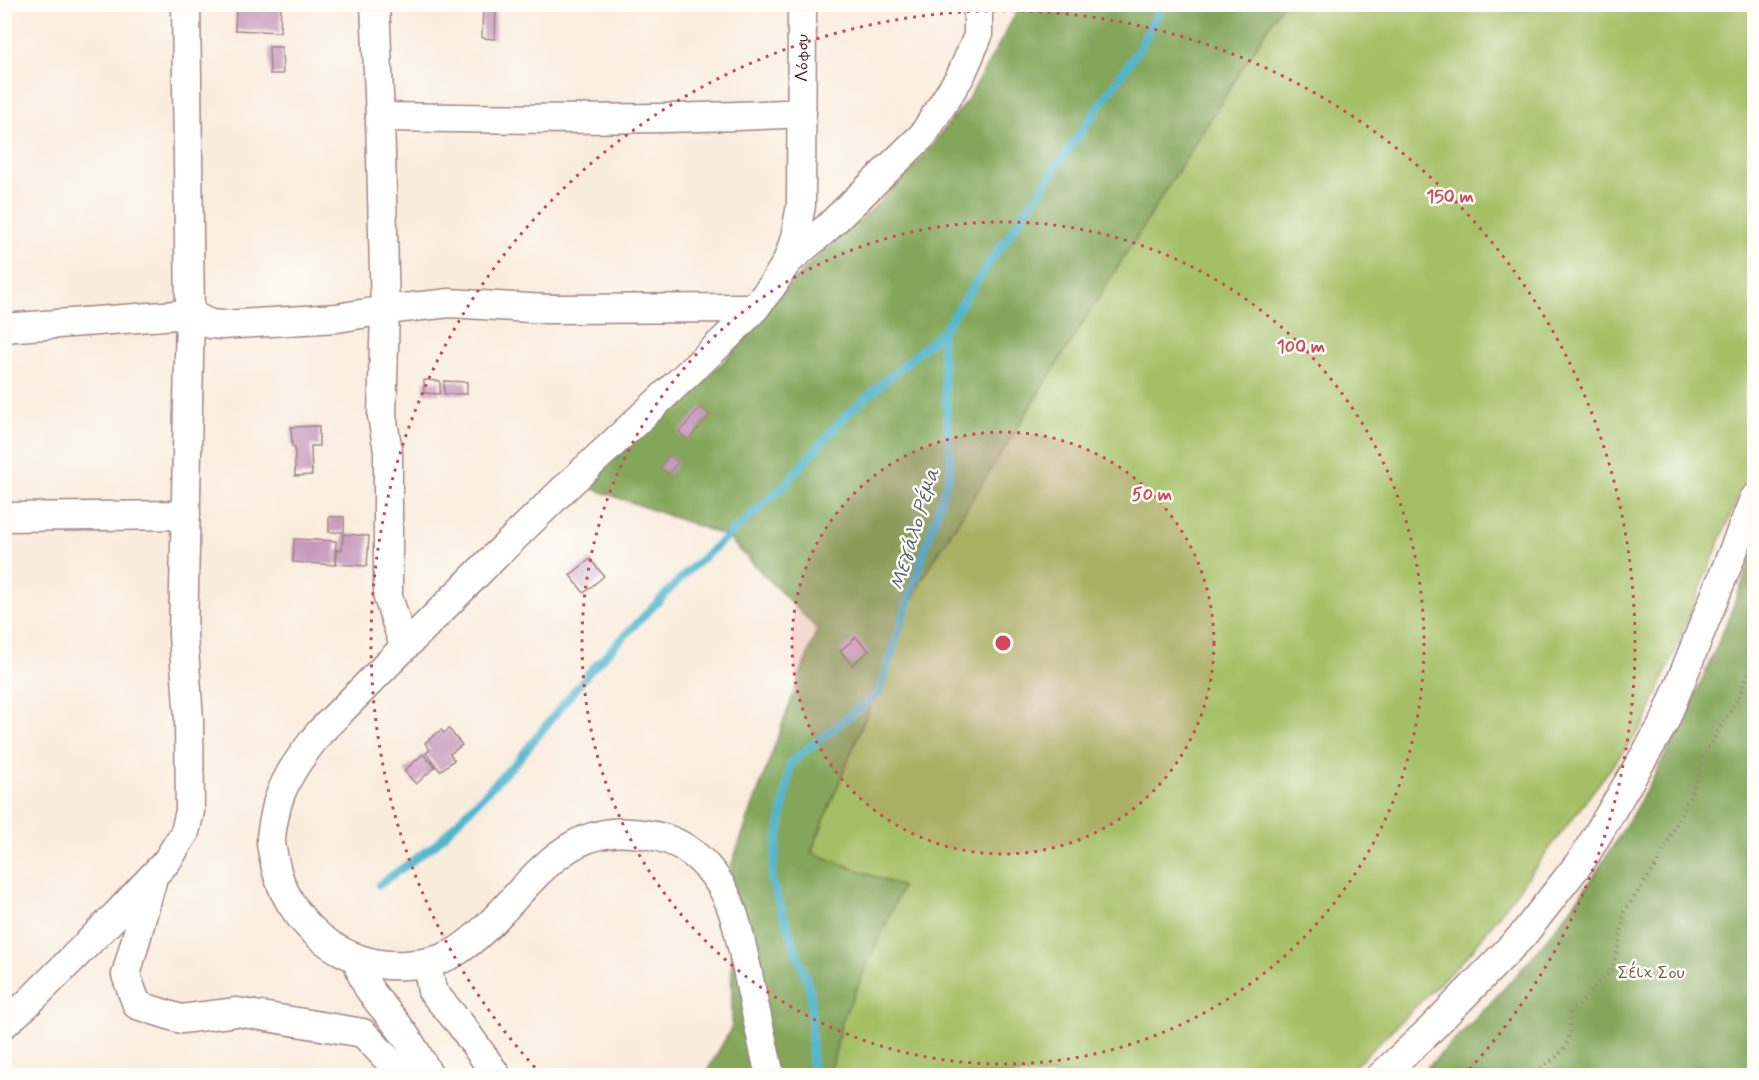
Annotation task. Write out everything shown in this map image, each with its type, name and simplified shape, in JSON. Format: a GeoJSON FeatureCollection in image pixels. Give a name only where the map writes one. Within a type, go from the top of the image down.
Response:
{"type":"FeatureCollection","features":[{"type":"Feature","properties":{"kind":"street"},"geometry":{"type":"LineString","coordinates":[[4,1023],[42,990],[167,861],[184,832],[190,811],[189,719],[183,635],[190,314],[186,4]]}},
{"type":"Feature","properties":{"kind":"street"},"geometry":{"type":"LineString","coordinates":[[375,4],[385,310],[382,416],[388,451],[388,597],[404,646]]}},
{"type":"Feature","properties":{"kind":"street","name":"Λόφου"},"geometry":{"type":"LineString","coordinates":[[787,262],[795,238],[801,205],[802,4]]}},
{"type":"Feature","properties":{"kind":"street"},"geometry":{"type":"LineString","coordinates":[[770,1076],[737,927],[726,894],[707,867],[681,845],[651,835],[623,832],[598,835],[570,846],[549,862],[495,920],[452,954],[427,963],[382,965],[358,960],[328,945],[306,925],[289,903],[277,874],[271,842],[275,812],[285,783],[302,755],[320,732],[556,497],[726,338],[755,308],[787,262],[827,228],[923,135],[961,75],[974,46],[978,36],[978,4]]}},
{"type":"Feature","properties":{"kind":"street"},"geometry":{"type":"LineString","coordinates":[[380,117],[659,118],[802,113]]}},
{"type":"Feature","properties":{"kind":"street"},"geometry":{"type":"LineString","coordinates":[[4,328],[190,314],[210,324],[222,325],[337,318],[450,303],[546,309],[755,308]]}},
{"type":"Feature","properties":{"kind":"street"},"geometry":{"type":"LineString","coordinates":[[1381,1076],[1428,1032],[1523,934],[1584,857],[1664,723],[1755,499]]}},
{"type":"Feature","properties":{"kind":"street"},"geometry":{"type":"LineString","coordinates":[[4,517],[186,515]]}},
{"type":"Feature","properties":{"kind":"street"},"geometry":{"type":"LineString","coordinates":[[153,875],[126,975],[137,1005],[181,1019],[237,1012],[363,1033],[393,1065],[408,1076]]}},
{"type":"Feature","properties":{"kind":"street"},"geometry":{"type":"LineString","coordinates":[[358,960],[360,973],[367,988],[402,1032],[429,1076]]}},
{"type":"Feature","properties":{"kind":"street"},"geometry":{"type":"LineString","coordinates":[[427,963],[432,991],[460,1025],[496,1076]]}},
{"type":"Feature","properties":{"kind":"path"},"geometry":{"type":"LineString","coordinates":[[1532,1076],[1564,1051],[1570,1035],[1570,1013],[1611,971],[1619,945],[1624,912],[1656,866],[1695,785],[1703,756],[1741,693],[1755,658]]}},
{"type":"Feature","properties":{"kind":"green space"},"geometry":{"type":"Polygon","coordinates":[[[1021,5],[1282,5],[919,584],[811,852],[902,887],[842,1021],[830,1075],[705,1075],[732,1027],[731,866],[817,629],[726,536],[585,486],[659,417],[720,365],[775,299],[821,253],[865,216],[911,171],[968,99],[1021,5]]]}},
{"type":"Feature","properties":{"kind":"green space"},"geometry":{"type":"Polygon","coordinates":[[[1282,5],[1754,5],[1754,458],[1645,723],[1471,952],[1346,1075],[830,1075],[842,1021],[902,887],[811,853],[919,584],[1282,5]]]}},
{"type":"Feature","properties":{"kind":"green space","name":"Σέιχ Σου"},"geometry":{"type":"Polygon","coordinates":[[[1754,551],[1754,1075],[1419,1075],[1489,1005],[1533,956],[1574,904],[1618,839],[1684,719],[1721,636],[1754,551]]]}},
{"type":"Feature","properties":{"kind":"building"},"geometry":{"type":"Polygon","coordinates":[[[236,4],[281,4],[280,32],[235,30],[236,4]]]}},
{"type":"Feature","properties":{"kind":"building"},"geometry":{"type":"Polygon","coordinates":[[[483,4],[496,4],[495,39],[482,38],[483,4]]]}},
{"type":"Feature","properties":{"kind":"building"},"geometry":{"type":"Polygon","coordinates":[[[269,47],[282,47],[283,74],[270,74],[269,47]]]}},
{"type":"Feature","properties":{"kind":"building"},"geometry":{"type":"Polygon","coordinates":[[[424,380],[440,381],[440,394],[424,393],[424,380]]]}},
{"type":"Feature","properties":{"kind":"building"},"geometry":{"type":"Polygon","coordinates":[[[444,381],[467,382],[467,394],[444,394],[444,381]]]}},
{"type":"Feature","properties":{"kind":"building"},"geometry":{"type":"Polygon","coordinates":[[[701,407],[710,415],[688,440],[679,432],[701,407]]]}},
{"type":"Feature","properties":{"kind":"building"},"geometry":{"type":"Polygon","coordinates":[[[319,426],[319,446],[311,446],[312,475],[295,476],[295,447],[292,446],[291,427],[319,426]]]}},
{"type":"Feature","properties":{"kind":"building"},"geometry":{"type":"Polygon","coordinates":[[[669,455],[678,462],[669,474],[660,468],[669,455]]]}},
{"type":"Feature","properties":{"kind":"building"},"geometry":{"type":"Polygon","coordinates":[[[329,517],[344,517],[344,532],[329,532],[329,517]]]}},
{"type":"Feature","properties":{"kind":"building"},"geometry":{"type":"Polygon","coordinates":[[[343,534],[369,536],[367,566],[336,564],[337,550],[342,550],[343,534]]]}},
{"type":"Feature","properties":{"kind":"building"},"geometry":{"type":"Polygon","coordinates":[[[294,539],[336,541],[335,565],[293,562],[294,539]]]}},
{"type":"Feature","properties":{"kind":"building"},"geometry":{"type":"Polygon","coordinates":[[[590,559],[604,576],[584,593],[570,575],[590,559]]]}},
{"type":"Feature","properties":{"kind":"building"},"geometry":{"type":"Polygon","coordinates":[[[856,637],[869,651],[852,665],[840,651],[856,637]]]}},
{"type":"Feature","properties":{"kind":"building"},"geometry":{"type":"Polygon","coordinates":[[[449,729],[462,745],[450,754],[454,760],[440,771],[426,753],[430,750],[425,743],[441,730],[444,733],[449,729]]]}},
{"type":"Feature","properties":{"kind":"building"},"geometry":{"type":"Polygon","coordinates":[[[423,754],[435,767],[416,784],[404,771],[423,754]]]}},
{"type":"Feature","properties":{"kind":"waterway","name":"Μεγάλο Ρέμα"},"geometry":{"type":"LineString","coordinates":[[812,1076],[811,992],[771,880],[791,762],[879,693],[951,469],[941,333],[1139,49],[1163,4]]}},
{"type":"Feature","properties":{"kind":"waterway"},"geometry":{"type":"LineString","coordinates":[[379,885],[436,844],[518,760],[591,670],[688,571],[781,489],[845,416],[941,333]]}}]}
